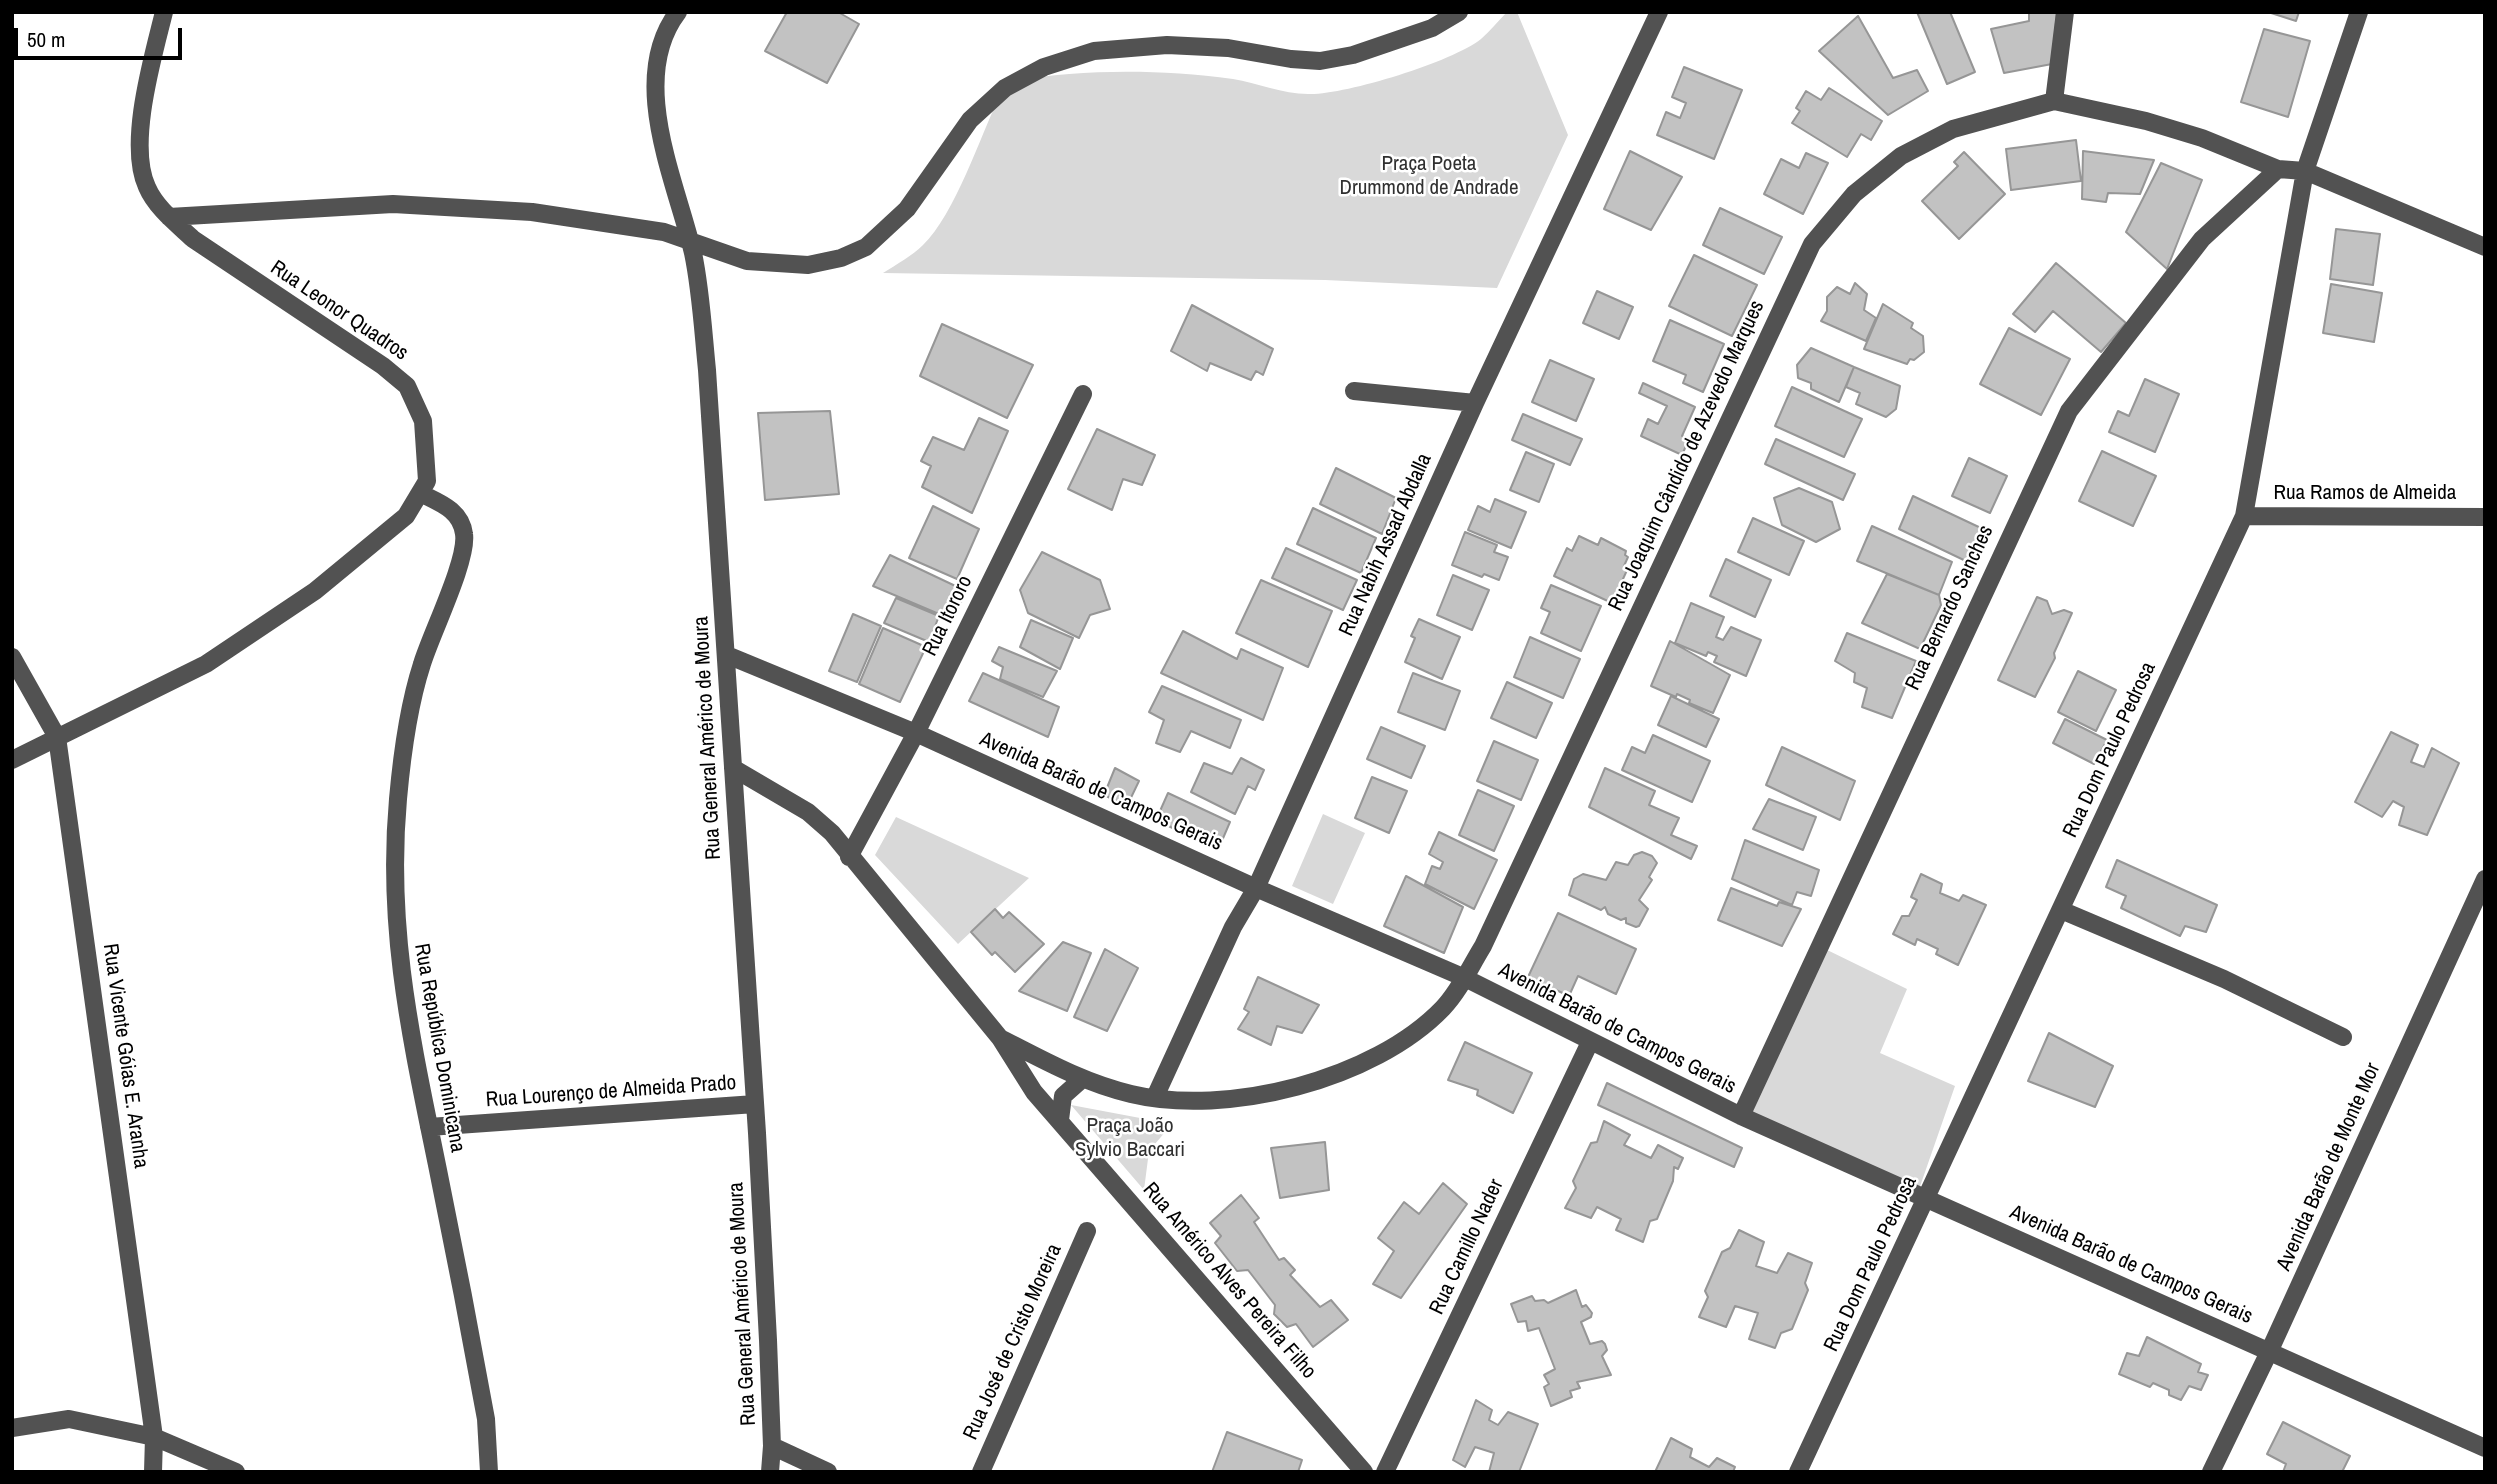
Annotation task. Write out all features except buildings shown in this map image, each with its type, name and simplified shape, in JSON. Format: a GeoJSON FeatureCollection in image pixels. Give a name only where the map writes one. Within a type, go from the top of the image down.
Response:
{"type":"FeatureCollection","features":[{"type":"Feature","properties":{"kind":"street","name":"Rua Leonor Quadros"},"geometry":{"type":"LineString","coordinates":[[12,760],[206,664],[316,591],[407,516],[427,481],[427,446],[423,421],[407,386],[383,366],[214,254],[169,217],[147,188],[140,166],[146,80],[164,12]]}},
{"type":"Feature","properties":{"kind":"street","name":"Rua General Américo de Moura"},"geometry":{"type":"LineString","coordinates":[[678,12],[670,23],[661,50],[655,77],[656,110],[690,242],[707,370],[755,1104],[772,1446],[770,1472]]}},
{"type":"Feature","properties":{"kind":"street"},"geometry":{"type":"LineString","coordinates":[[169,217],[393,204],[532,212],[664,232],[747,261],[808,265],[841,258],[866,247],[907,209],[970,120],[1005,88],[1044,67],[1094,51],[1167,45],[1228,48],[1320,61],[1353,55],[1432,28],[1459,12]]}},
{"type":"Feature","properties":{"kind":"street","name":"Rua Nabih Assad Abdalla"},"geometry":{"type":"LineString","coordinates":[[1155,1097],[1233,927],[1256,888],[1475,403],[1659,12]]}},
{"type":"Feature","properties":{"kind":"street"},"geometry":{"type":"LineString","coordinates":[[2054,101],[2065,12]]}},
{"type":"Feature","properties":{"kind":"street","name":"Rua Dom Paulo Pedrosa"},"geometry":{"type":"LineString","coordinates":[[1798,1472],[2244,516],[2305,171],[2359,12]]}},
{"type":"Feature","properties":{"kind":"street","name":"Rua Joaquim Cândido de Azevedo Marques"},"geometry":{"type":"LineString","coordinates":[[1000,1038],[1081,1080],[1134,1095],[1228,1100],[1269,1095],[1310,1083],[1373,1057],[1415,1031],[1443,1008],[1465,978],[1559,789],[1812,244],[1854,194],[1901,156],[1953,129],[2054,101],[2146,121],[2202,138],[2278,170],[2305,171],[2485,247]]}},
{"type":"Feature","properties":{"kind":"street","name":"Rua Bernardo Sanches"},"geometry":{"type":"LineString","coordinates":[[1741,1116],[2069,411],[2202,239],[2278,170]]}},
{"type":"Feature","properties":{"kind":"street"},"geometry":{"type":"LineString","coordinates":[[1354,391],[1475,403]]}},
{"type":"Feature","properties":{"kind":"street","name":"Rua Itororo"},"geometry":{"type":"LineString","coordinates":[[849,857],[916,733],[1083,394]]}},
{"type":"Feature","properties":{"kind":"street","name":"Rua República Dominicana"},"geometry":{"type":"LineString","coordinates":[[421,493],[448,507],[460,519],[465,536],[460,559],[421,665],[402,761],[394,869],[400,973],[486,1419],[489,1472]]}},
{"type":"Feature","properties":{"kind":"street","name":"Rua Ramos de Almeida"},"geometry":{"type":"LineString","coordinates":[[2244,516],[2485,517]]}},
{"type":"Feature","properties":{"kind":"street","name":"Avenida Barão de Campos Gerais"},"geometry":{"type":"LineString","coordinates":[[727,654],[916,733],[1256,888],[1465,978],[1741,1116],[2485,1448]]}},
{"type":"Feature","properties":{"kind":"street","name":"Rua Vicente Góias E. Aranha"},"geometry":{"type":"LineString","coordinates":[[12,657],[57,737],[154,1437],[153,1472]]}},
{"type":"Feature","properties":{"kind":"street","name":"Rua Joaquim Cândido de Azevedo Marques"},"geometry":{"type":"LineString","coordinates":[[733,768],[808,812],[832,833],[1000,1038],[1030,1086],[1060,1120]]}},
{"type":"Feature","properties":{"kind":"street","name":"Avenida Barão de Monte Mor"},"geometry":{"type":"LineString","coordinates":[[2211,1472],[2270,1352],[2485,879]]}},
{"type":"Feature","properties":{"kind":"street"},"geometry":{"type":"LineString","coordinates":[[2061,910],[2224,979],[2343,1037]]}},
{"type":"Feature","properties":{"kind":"street","name":"Rua Camillo Nader"},"geometry":{"type":"LineString","coordinates":[[1385,1472],[1590,1042]]}},
{"type":"Feature","properties":{"kind":"street"},"geometry":{"type":"LineString","coordinates":[[1060,1120],[1063,1096],[1081,1080]]}},
{"type":"Feature","properties":{"kind":"street","name":"Rua Lourenço de Almeida Prado"},"geometry":{"type":"LineString","coordinates":[[429,1128],[755,1104]]}},
{"type":"Feature","properties":{"kind":"street","name":"Rua Américo Alves Pereira Filho"},"geometry":{"type":"LineString","coordinates":[[1060,1120],[1364,1472]]}},
{"type":"Feature","properties":{"kind":"street","name":"Rua José de Cristo Moreira"},"geometry":{"type":"LineString","coordinates":[[981,1472],[1087,1231]]}},
{"type":"Feature","properties":{"kind":"street"},"geometry":{"type":"LineString","coordinates":[[12,1428],[69,1419],[154,1437],[236,1472]]}},
{"type":"Feature","properties":{"kind":"street"},"geometry":{"type":"LineString","coordinates":[[772,1446],[828,1472]]}},
{"type":"Feature","properties":{"kind":"green space","name":"Praça Poeta Drummond de Andrade"},"geometry":{"type":"Polygon","coordinates":[[[1507,12],[1517,12],[1568,135],[1497,288],[1325,280],[883,273],[914,253],[935,231],[956,195],[1000,95],[1011,81],[1094,72],[1177,73],[1233,79],[1301,94],[1327,93],[1373,83],[1424,67],[1467,48],[1481,39],[1507,12]]]}},
{"type":"Feature","properties":{"kind":"green space"},"geometry":{"type":"Polygon","coordinates":[[[1323,814],[1365,833],[1333,904],[1292,886],[1323,814]]]}},
{"type":"Feature","properties":{"kind":"green space"},"geometry":{"type":"Polygon","coordinates":[[[896,817],[1029,878],[958,944],[875,855],[896,817]]]}},
{"type":"Feature","properties":{"kind":"green space"},"geometry":{"type":"Polygon","coordinates":[[[1819,946],[1907,989],[1880,1053],[1955,1086],[1917,1195],[1741,1116],[1819,946]]]}},
{"type":"Feature","properties":{"kind":"green space","name":"Praça João Sylvio Baccari"},"geometry":{"type":"Polygon","coordinates":[[[1071,1105],[1172,1124],[1149,1151],[1144,1190],[1071,1105]]]}}]}
